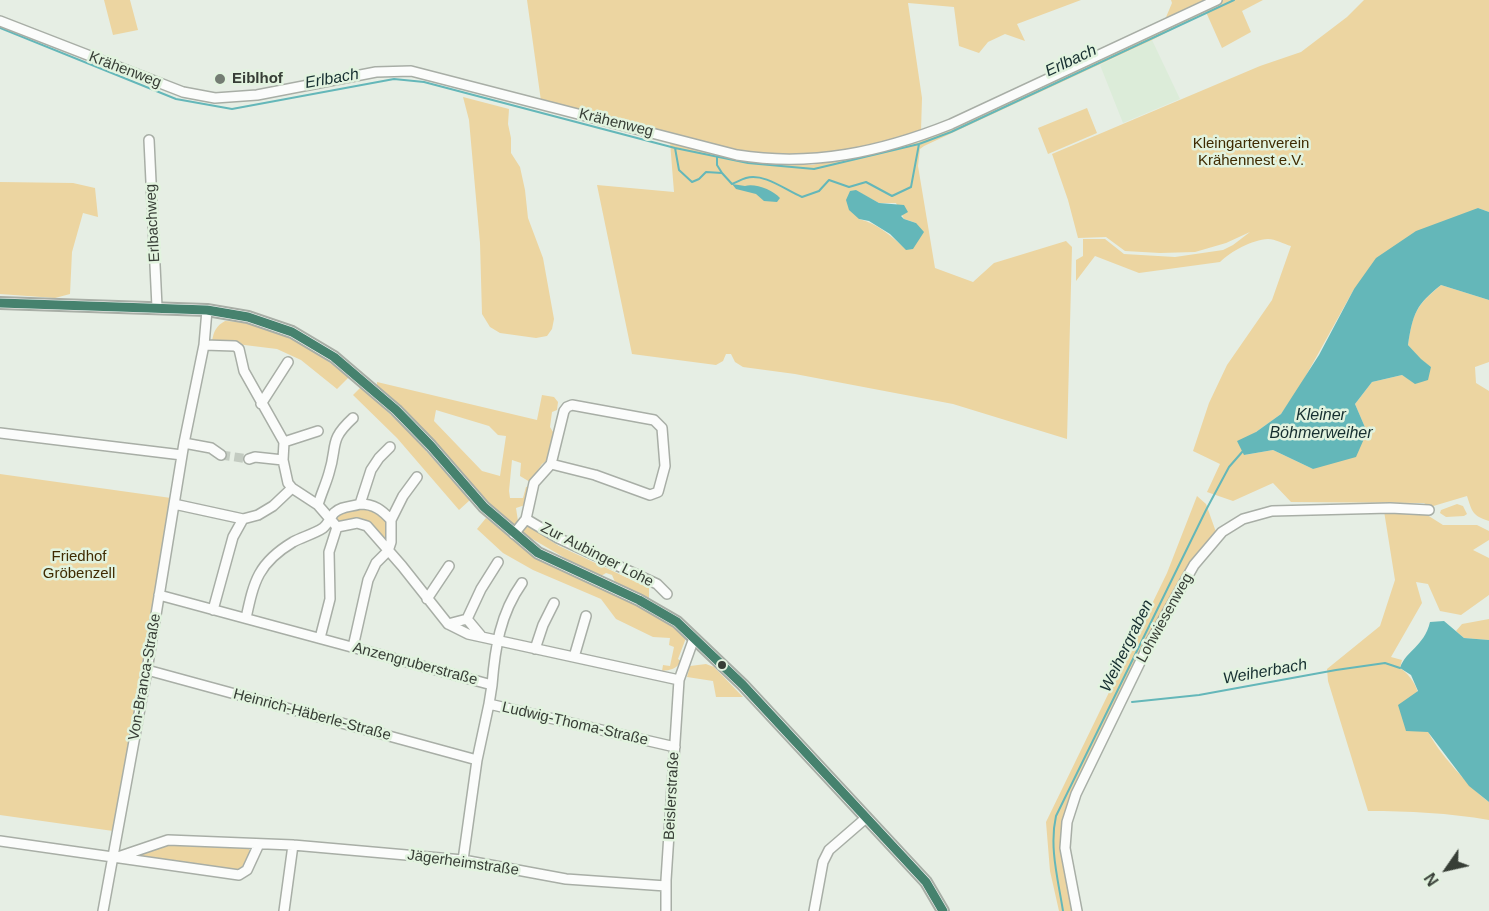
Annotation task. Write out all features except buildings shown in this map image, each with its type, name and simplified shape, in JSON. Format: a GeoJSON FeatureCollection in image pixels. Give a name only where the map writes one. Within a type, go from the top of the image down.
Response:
{"type":"FeatureCollection","features":[{"type":"Feature","properties":{"kind":"street","name":"Krähenweg"},"geometry":{"type":"LineString","coordinates":[[0,21],[183,92],[215,98],[257,95],[376,72],[411,71],[737,155],[786,161],[844,155],[926,134],[1217,0]]}},
{"type":"Feature","properties":{"kind":"street","name":"Erlbachweg"},"geometry":{"type":"LineString","coordinates":[[149,140],[157,307]]}},
{"type":"Feature","properties":{"kind":"street"},"geometry":{"type":"LineString","coordinates":[[0,303],[207,310],[248,317],[292,332],[334,357],[396,411],[431,446],[484,507],[538,553],[639,600],[677,622],[742,685],[929,886],[943,911]]}},
{"type":"Feature","properties":{"kind":"street","name":"Von-Branca-Straße"},"geometry":{"type":"LineString","coordinates":[[103,911],[147,670],[184,443],[204,345],[207,310]]}},
{"type":"Feature","properties":{"kind":"street"},"geometry":{"type":"LineString","coordinates":[[204,345],[235,346],[239,349],[243,371],[284,442],[285,477],[292,488],[318,505],[338,527]]}},
{"type":"Feature","properties":{"kind":"street"},"geometry":{"type":"LineString","coordinates":[[261,404],[288,362]]}},
{"type":"Feature","properties":{"kind":"street"},"geometry":{"type":"LineString","coordinates":[[514,534],[526,519],[534,483],[550,464],[567,407],[572,405],[654,420],[662,428],[665,466],[661,488],[654,495],[595,475],[550,464]]}},
{"type":"Feature","properties":{"kind":"street"},"geometry":{"type":"LineString","coordinates":[[318,505],[329,472],[335,438],[353,418]]}},
{"type":"Feature","properties":{"kind":"street"},"geometry":{"type":"LineString","coordinates":[[284,442],[318,431]]}},
{"type":"Feature","properties":{"kind":"street"},"geometry":{"type":"LineString","coordinates":[[0,432],[182,455]]}},
{"type":"Feature","properties":{"kind":"street"},"geometry":{"type":"LineString","coordinates":[[184,443],[211,448],[221,455]]}},
{"type":"Feature","properties":{"kind":"street"},"geometry":{"type":"LineString","coordinates":[[360,504],[371,470],[390,447]]}},
{"type":"Feature","properties":{"kind":"street"},"geometry":{"type":"LineString","coordinates":[[249,459],[255,457],[284,460]]}},
{"type":"Feature","properties":{"kind":"street"},"geometry":{"type":"LineString","coordinates":[[352,646],[368,580],[376,564],[388,551],[391,542],[391,520],[403,496],[417,477]]}},
{"type":"Feature","properties":{"kind":"street"},"geometry":{"type":"LineString","coordinates":[[174,504],[243,519],[258,515],[273,506],[292,488]]}},
{"type":"Feature","properties":{"kind":"street"},"geometry":{"type":"LineString","coordinates":[[246,618],[253,588],[261,570],[275,554],[321,529],[342,508],[370,504],[382,510],[391,520]]}},
{"type":"Feature","properties":{"kind":"street","name":"Lohwiesenweg"},"geometry":{"type":"LineString","coordinates":[[1077,911],[1065,848],[1067,822],[1076,794],[1146,650],[1194,565],[1222,532],[1243,519],[1272,511],[1390,508],[1429,510]]}},
{"type":"Feature","properties":{"kind":"street"},"geometry":{"type":"LineString","coordinates":[[213,610],[233,537],[243,519]]}},
{"type":"Feature","properties":{"kind":"street","name":"Zur Aubinger Lohe"},"geometry":{"type":"LineString","coordinates":[[526,519],[558,538],[657,584],[667,594]]}},
{"type":"Feature","properties":{"kind":"street"},"geometry":{"type":"LineString","coordinates":[[338,527],[357,523],[367,526],[448,624],[468,634],[679,681]]}},
{"type":"Feature","properties":{"kind":"street"},"geometry":{"type":"LineString","coordinates":[[320,638],[330,599],[329,552],[338,527]]}},
{"type":"Feature","properties":{"kind":"street"},"geometry":{"type":"LineString","coordinates":[[467,619],[481,589],[498,562]]}},
{"type":"Feature","properties":{"kind":"street"},"geometry":{"type":"LineString","coordinates":[[427,599],[449,566]]}},
{"type":"Feature","properties":{"kind":"street"},"geometry":{"type":"LineString","coordinates":[[492,685],[497,640],[507,607],[522,583]]}},
{"type":"Feature","properties":{"kind":"street","name":"Anzengruberstraße"},"geometry":{"type":"LineString","coordinates":[[159,596],[492,685],[489,704]]}},
{"type":"Feature","properties":{"kind":"street"},"geometry":{"type":"LineString","coordinates":[[535,649],[554,603]]}},
{"type":"Feature","properties":{"kind":"street"},"geometry":{"type":"LineString","coordinates":[[574,657],[586,616]]}},
{"type":"Feature","properties":{"kind":"street"},"geometry":{"type":"LineString","coordinates":[[448,624],[467,619]]}},
{"type":"Feature","properties":{"kind":"street"},"geometry":{"type":"LineString","coordinates":[[467,619],[482,637]]}},
{"type":"Feature","properties":{"kind":"street","name":"Beislerstraße"},"geometry":{"type":"LineString","coordinates":[[666,911],[679,681],[694,638]]}},
{"type":"Feature","properties":{"kind":"street","name":"Heinrich-Häberle-Straße"},"geometry":{"type":"LineString","coordinates":[[147,670],[477,760]]}},
{"type":"Feature","properties":{"kind":"street","name":"Ludwig-Thoma-Straße"},"geometry":{"type":"LineString","coordinates":[[463,860],[477,760],[489,704],[675,747]]}},
{"type":"Feature","properties":{"kind":"street"},"geometry":{"type":"LineString","coordinates":[[814,911],[823,862],[829,850],[866,818]]}},
{"type":"Feature","properties":{"kind":"street","name":"Jägerheimstraße"},"geometry":{"type":"LineString","coordinates":[[112,859],[168,840],[293,845],[463,860],[566,879],[666,886]]}},
{"type":"Feature","properties":{"kind":"street"},"geometry":{"type":"LineString","coordinates":[[0,841],[112,859],[239,875],[247,870],[259,844]]}},
{"type":"Feature","properties":{"kind":"street"},"geometry":{"type":"LineString","coordinates":[[284,911],[293,845]]}},
{"type":"Feature","properties":{"kind":"shaded area"},"geometry":{"type":"Polygon","coordinates":[[[1152,40],[1180,99],[1123,123],[1100,65],[1152,40]]]}},
{"type":"Feature","properties":{"kind":"green space"},"geometry":{"type":"Polygon","coordinates":[[[104,0],[130,0],[138,30],[113,35],[104,0]]]}},
{"type":"Feature","properties":{"kind":"green space"},"geometry":{"type":"Polygon","coordinates":[[[527,0],[1081,0],[1017,24],[1025,41],[1005,34],[988,42],[979,53],[959,46],[954,7],[908,3],[922,98],[921,131],[949,122],[1044,75],[1164,22],[1172,3],[1171,0],[1263,0],[1242,11],[1251,32],[1222,48],[1206,12],[1152,40],[920,149],[918,166],[935,268],[973,282],[994,263],[1066,241],[1072,247],[1067,439],[953,404],[795,374],[743,367],[735,362],[731,354],[726,354],[723,361],[716,365],[632,354],[597,185],[674,192],[670,142],[751,161],[812,165],[920,142],[921,132],[815,157],[759,155],[541,101],[527,0]],[[856,191],[859,219],[878,227],[906,249],[916,223],[904,219],[896,203],[879,203],[856,191]]]}},
{"type":"Feature","properties":{"kind":"green space","name":"Kleingartenverein Krähennest e.V."},"geometry":{"type":"Polygon","coordinates":[[[1364,0],[1489,0],[1489,212],[1478,208],[1354,289],[1298,390],[1281,414],[1256,432],[1244,455],[1273,450],[1313,469],[1367,432],[1355,404],[1372,382],[1402,375],[1415,383],[1431,367],[1421,360],[1408,345],[1417,310],[1441,285],[1489,300],[1489,362],[1475,367],[1476,383],[1489,391],[1489,521],[1474,512],[1467,496],[1430,507],[1424,503],[1291,502],[1273,483],[1233,501],[1207,492],[1220,464],[1193,451],[1209,403],[1227,365],[1272,300],[1291,246],[1268,239],[1255,241],[1220,262],[1139,273],[1095,256],[1076,281],[1076,260],[1083,256],[1083,239],[1105,239],[1124,254],[1175,257],[1223,250],[1250,232],[1226,243],[1195,252],[1125,251],[1106,237],[1078,238],[1052,154],[1260,66],[1301,52],[1347,17],[1364,0]]]}},
{"type":"Feature","properties":{"kind":"green space"},"geometry":{"type":"Polygon","coordinates":[[[463,97],[509,109],[511,153],[520,167],[528,218],[543,258],[554,319],[552,329],[547,336],[536,338],[500,333],[490,327],[482,314],[480,243],[469,120],[463,97]]]}},
{"type":"Feature","properties":{"kind":"green space"},"geometry":{"type":"Polygon","coordinates":[[[1087,108],[1097,133],[1048,154],[1038,128],[1087,108]]]}},
{"type":"Feature","properties":{"kind":"green space"},"geometry":{"type":"Polygon","coordinates":[[[0,182],[73,183],[95,188],[98,217],[83,213],[72,252],[70,294],[55,298],[0,294],[0,182]]]}},
{"type":"Feature","properties":{"kind":"green space"},"geometry":{"type":"Polygon","coordinates":[[[225,321],[259,326],[292,339],[349,377],[337,389],[301,360],[277,349],[212,341],[216,329],[225,321]]]}},
{"type":"Feature","properties":{"kind":"green space"},"geometry":{"type":"Polygon","coordinates":[[[377,382],[537,420],[542,395],[554,397],[558,402],[557,410],[552,412],[550,427],[553,432],[548,460],[542,464],[530,482],[520,476],[521,463],[512,460],[510,498],[523,498],[526,487],[529,486],[525,505],[516,508],[518,521],[516,525],[510,525],[377,386],[377,382]],[[436,410],[434,421],[482,471],[500,476],[506,436],[498,435],[489,426],[436,410]]]}},
{"type":"Feature","properties":{"kind":"green space"},"geometry":{"type":"Polygon","coordinates":[[[361,387],[409,432],[470,500],[459,510],[397,438],[353,395],[361,387]]]}},
{"type":"Feature","properties":{"kind":"green space","name":"Friedhof Gröbenzell"},"geometry":{"type":"Polygon","coordinates":[[[0,474],[171,498],[113,831],[0,815],[0,474]]]}},
{"type":"Feature","properties":{"kind":"green space"},"geometry":{"type":"Polygon","coordinates":[[[1197,496],[1206,504],[1216,532],[1192,561],[1062,830],[1076,911],[1059,911],[1050,871],[1046,822],[1167,573],[1197,496]]]}},
{"type":"Feature","properties":{"kind":"green space"},"geometry":{"type":"Polygon","coordinates":[[[1457,504],[1463,506],[1467,514],[1446,517],[1440,513],[1441,510],[1457,504]]]}},
{"type":"Feature","properties":{"kind":"green space"},"geometry":{"type":"Polygon","coordinates":[[[369,505],[390,521],[387,548],[357,521],[337,522],[337,516],[342,512],[369,505]]]}},
{"type":"Feature","properties":{"kind":"green space"},"geometry":{"type":"Polygon","coordinates":[[[1384,511],[1424,513],[1443,525],[1477,525],[1489,531],[1489,540],[1473,550],[1489,558],[1489,595],[1461,615],[1440,611],[1428,584],[1416,582],[1422,603],[1391,657],[1402,660],[1400,668],[1413,681],[1428,731],[1438,748],[1489,802],[1489,820],[1429,813],[1368,811],[1328,681],[1327,669],[1380,626],[1395,580],[1384,511]]]}},
{"type":"Feature","properties":{"kind":"green space"},"geometry":{"type":"Polygon","coordinates":[[[486,518],[535,556],[646,610],[682,633],[686,638],[678,659],[681,661],[679,664],[673,669],[662,671],[663,665],[670,666],[674,647],[669,645],[670,638],[653,637],[616,619],[601,599],[533,570],[503,553],[477,529],[486,518]]]}},
{"type":"Feature","properties":{"kind":"green space"},"geometry":{"type":"Polygon","coordinates":[[[526,525],[559,546],[649,588],[649,599],[615,582],[612,575],[606,573],[601,576],[522,533],[526,525]]]}},
{"type":"Feature","properties":{"kind":"green space"},"geometry":{"type":"Polygon","coordinates":[[[1489,619],[1489,640],[1464,638],[1456,631],[1462,624],[1489,619]]]}},
{"type":"Feature","properties":{"kind":"green space"},"geometry":{"type":"Polygon","coordinates":[[[706,664],[714,667],[743,697],[716,697],[713,681],[687,677],[690,666],[706,664]]]}},
{"type":"Feature","properties":{"kind":"green space"},"geometry":{"type":"Polygon","coordinates":[[[168,844],[248,847],[251,853],[245,869],[236,873],[118,858],[137,855],[168,844]]]}},
{"type":"Feature","properties":{"kind":"water"},"geometry":{"type":"Polygon","coordinates":[[[732,184],[759,186],[780,198],[777,202],[764,201],[756,194],[736,189],[732,184]]]}},
{"type":"Feature","properties":{"kind":"water"},"geometry":{"type":"Polygon","coordinates":[[[856,190],[879,203],[904,205],[908,212],[901,216],[916,223],[924,232],[913,249],[906,250],[890,234],[869,221],[859,219],[849,210],[846,200],[850,191],[856,190]]]}},
{"type":"Feature","properties":{"kind":"water","name":"Kleiner Böhmerweiher"},"geometry":{"type":"Polygon","coordinates":[[[1478,208],[1489,212],[1489,300],[1441,285],[1426,298],[1414,317],[1408,345],[1431,367],[1428,380],[1415,384],[1402,375],[1372,382],[1355,404],[1367,432],[1356,457],[1313,469],[1273,450],[1244,455],[1237,441],[1256,432],[1281,414],[1319,355],[1354,289],[1376,258],[1416,231],[1478,208]]]}},
{"type":"Feature","properties":{"kind":"water"},"geometry":{"type":"Polygon","coordinates":[[[1444,621],[1464,638],[1489,640],[1489,802],[1469,786],[1428,732],[1406,731],[1398,705],[1418,691],[1411,675],[1400,668],[1403,662],[1424,637],[1430,622],[1444,621]]]}},
{"type":"Feature","properties":{"kind":"waterway","name":"Erlbach"},"geometry":{"type":"LineString","coordinates":[[0,28],[176,99],[232,109],[394,79],[424,82],[675,148],[679,170],[692,182],[706,172],[722,173],[732,184],[753,177],[775,183],[802,197],[819,191],[829,180],[849,187],[866,182],[892,196],[911,187],[919,144],[951,132],[1234,0]]}},
{"type":"Feature","properties":{"kind":"waterway","name":"Erlbach"},"geometry":{"type":"LineString","coordinates":[[675,148],[748,163],[814,169],[919,144]]}},
{"type":"Feature","properties":{"kind":"waterway","name":"Erlbach"},"geometry":{"type":"LineString","coordinates":[[717,157],[717,165],[722,173]]}},
{"type":"Feature","properties":{"kind":"waterway","name":"Weihergraben"},"geometry":{"type":"LineString","coordinates":[[1063,911],[1053,839],[1056,816],[1206,510],[1229,467],[1243,451]]}},
{"type":"Feature","properties":{"kind":"waterway","name":"Weiherbach"},"geometry":{"type":"LineString","coordinates":[[1132,702],[1199,695],[1385,663],[1400,668]]}},
{"type":"Feature","properties":{"kind":"tunnel"},"geometry":{"type":"LineString","coordinates":[[221,455],[249,459]]}},
{"type":"Feature","properties":{"kind":"transit line"},"geometry":{"type":"LineString","coordinates":[[0,303],[207,310],[248,317],[292,332],[334,357],[396,410],[484,507],[538,553],[639,600],[677,622],[743,685],[926,882],[943,911]]}},
{"type":"Feature","properties":{"kind":"place","name":"Eiblhof"},"geometry":{"type":"Point","coordinates":[220,79]}}]}
